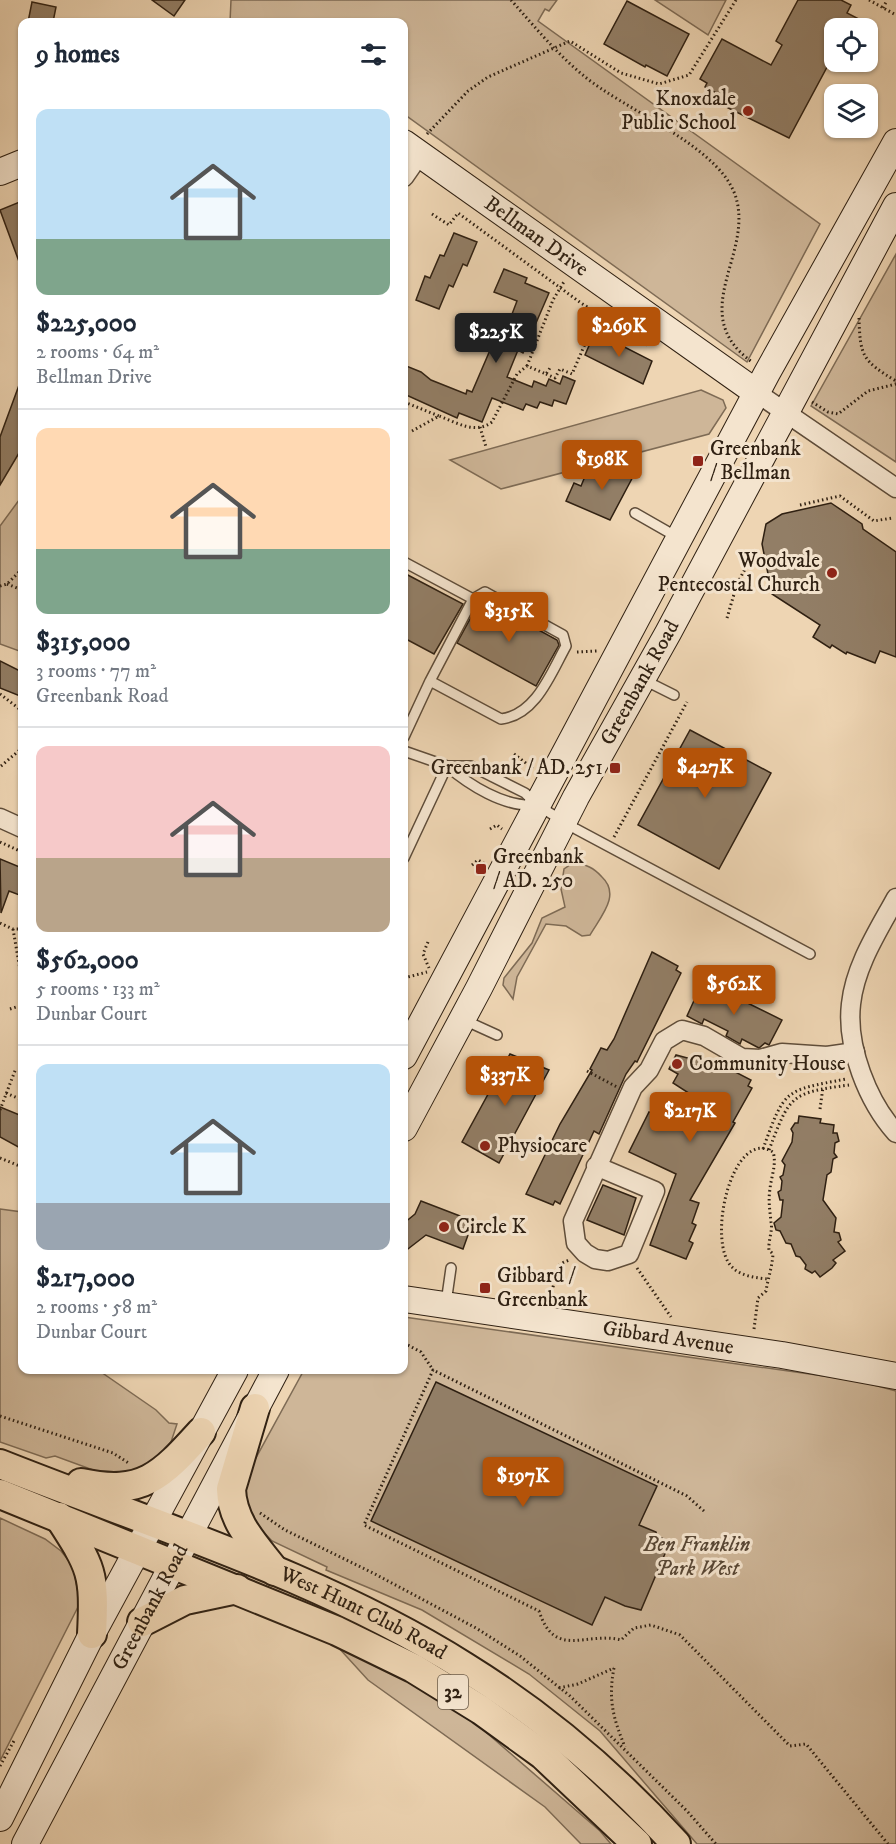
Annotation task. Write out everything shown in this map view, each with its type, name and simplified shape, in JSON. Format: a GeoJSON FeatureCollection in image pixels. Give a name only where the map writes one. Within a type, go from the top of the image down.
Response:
{"type":"FeatureCollection","features":[{"type":"Feature","properties":{"kind":"main road","name":"Bellman Drive"},"geometry":{"type":"LineString","coordinates":[[416,145],[611,290],[757,393]]}},
{"type":"Feature","properties":{"kind":"main road","name":"Greenbank Road"},"geometry":{"type":"LineString","coordinates":[[408,1048],[757,393],[893,153]]}},
{"type":"Feature","properties":{"kind":"main road"},"geometry":{"type":"LineString","coordinates":[[0,172],[18,165]]}},
{"type":"Feature","properties":{"kind":"main road","name":"Greenbank Road"},"geometry":{"type":"LineString","coordinates":[[408,1120],[563,822],[896,206]]}},
{"type":"Feature","properties":{"kind":"main road","name":"Gibbard Avenue"},"geometry":{"type":"LineString","coordinates":[[408,1300],[782,1355],[896,1376]]}},
{"type":"Feature","properties":{"kind":"main road","name":"Greenbank Road"},"geometry":{"type":"LineString","coordinates":[[0,1818],[92,1634],[233,1374]]}},
{"type":"Feature","properties":{"kind":"main road","name":"Greenbank Road"},"geometry":{"type":"LineString","coordinates":[[25,1844],[274,1374]]}},
{"type":"Feature","properties":{"kind":"main road"},"geometry":{"type":"LineString","coordinates":[[255,1408],[231,1489],[232,1502],[241,1527],[276,1573]]}},
{"type":"Feature","properties":{"kind":"main road"},"geometry":{"type":"LineString","coordinates":[[6,1466],[110,1489],[127,1488],[142,1484],[172,1463],[201,1432]]}},
{"type":"Feature","properties":{"kind":"main road","name":"West Hunt Club Road"},"geometry":{"type":"LineString","coordinates":[[6,1466],[187,1536],[276,1573],[401,1630],[492,1684],[587,1756],[676,1844]]}},
{"type":"Feature","properties":{"kind":"main road","name":"West Hunt Club Road"},"geometry":{"type":"LineString","coordinates":[[0,1494],[237,1589],[377,1649],[454,1692],[543,1755],[637,1844]]}},
{"type":"Feature","properties":{"kind":"main road"},"geometry":{"type":"LineString","coordinates":[[59,1517],[92,1573],[94,1591],[92,1634]]}},
{"type":"Feature","properties":{"kind":"main road"},"geometry":{"type":"LineString","coordinates":[[142,1622],[185,1600],[237,1589]]}},
{"type":"Feature","properties":{"kind":"street"},"geometry":{"type":"LineString","coordinates":[[408,166],[416,145]]}},
{"type":"Feature","properties":{"kind":"street"},"geometry":{"type":"LineString","coordinates":[[757,393],[896,488]]}},
{"type":"Feature","properties":{"kind":"street"},"geometry":{"type":"LineString","coordinates":[[0,818],[18,826]]}},
{"type":"Feature","properties":{"kind":"street"},"geometry":{"type":"LineString","coordinates":[[896,898],[866,954],[851,1005],[855,1052],[868,1090],[886,1122],[896,1132]]}},
{"type":"Feature","properties":{"kind":"street"},"geometry":{"type":"LineString","coordinates":[[596,1166],[655,1191],[629,1254],[608,1261],[596,1259],[585,1253],[576,1243],[573,1221],[596,1166],[630,1092],[649,1070],[664,1041],[682,1030],[704,1036],[742,1058],[760,1059],[782,1053],[827,1056],[855,1052]]}},
{"type":"Feature","properties":{"kind":"lane"},"geometry":{"type":"LineString","coordinates":[[635,513],[679,538]]}},
{"type":"Feature","properties":{"kind":"lane"},"geometry":{"type":"LineString","coordinates":[[408,564],[473,599]]}},
{"type":"Feature","properties":{"kind":"lane"},"geometry":{"type":"LineString","coordinates":[[408,728],[429,681],[473,599],[485,592],[564,635],[566,646],[535,701],[508,718],[501,719],[429,681]]}},
{"type":"Feature","properties":{"kind":"lane"},"geometry":{"type":"LineString","coordinates":[[642,679],[674,695]]}},
{"type":"Feature","properties":{"kind":"lane"},"geometry":{"type":"LineString","coordinates":[[408,752],[447,766],[471,766],[525,793],[537,805],[563,822],[810,954]]}},
{"type":"Feature","properties":{"kind":"lane"},"geometry":{"type":"LineString","coordinates":[[447,766],[464,781],[520,806],[537,805]]}},
{"type":"Feature","properties":{"kind":"lane"},"geometry":{"type":"LineString","coordinates":[[408,849],[447,766]]}},
{"type":"Feature","properties":{"kind":"lane"},"geometry":{"type":"LineString","coordinates":[[462,1019],[497,1035]]}},
{"type":"Feature","properties":{"kind":"lane"},"geometry":{"type":"LineString","coordinates":[[446,1305],[451,1268]]}},
{"type":"Feature","properties":{"kind":"path"},"geometry":{"type":"LineString","coordinates":[[511,0],[555,49],[584,76],[699,152],[722,171],[734,193],[739,211],[738,227],[722,298],[722,319],[725,334],[735,348],[755,364]]}},
{"type":"Feature","properties":{"kind":"path"},"geometry":{"type":"LineString","coordinates":[[416,145],[468,91],[488,76],[570,41],[621,73],[659,84],[689,75],[736,0]]}},
{"type":"Feature","properties":{"kind":"path"},"geometry":{"type":"LineString","coordinates":[[869,0],[896,15]]}},
{"type":"Feature","properties":{"kind":"path"},"geometry":{"type":"LineString","coordinates":[[883,8],[887,0]]}},
{"type":"Feature","properties":{"kind":"path"},"geometry":{"type":"LineString","coordinates":[[432,214],[449,225],[458,213],[560,288],[647,345]]}},
{"type":"Feature","properties":{"kind":"path"},"geometry":{"type":"LineString","coordinates":[[408,404],[473,429],[492,422],[517,374],[527,366],[560,288],[574,263]]}},
{"type":"Feature","properties":{"kind":"path"},"geometry":{"type":"LineString","coordinates":[[527,366],[555,378],[560,369],[572,374],[597,313],[611,290]]}},
{"type":"Feature","properties":{"kind":"path"},"geometry":{"type":"LineString","coordinates":[[857,310],[861,350],[866,362],[896,383]]}},
{"type":"Feature","properties":{"kind":"path"},"geometry":{"type":"LineString","coordinates":[[546,374],[550,368]]}},
{"type":"Feature","properties":{"kind":"path"},"geometry":{"type":"LineString","coordinates":[[808,400],[828,412],[838,414],[868,391],[896,383]]}},
{"type":"Feature","properties":{"kind":"path"},"geometry":{"type":"LineString","coordinates":[[412,431],[439,416]]}},
{"type":"Feature","properties":{"kind":"path"},"geometry":{"type":"LineString","coordinates":[[480,428],[486,447]]}},
{"type":"Feature","properties":{"kind":"path"},"geometry":{"type":"LineString","coordinates":[[800,505],[840,496],[874,521],[892,518]]}},
{"type":"Feature","properties":{"kind":"path"},"geometry":{"type":"LineString","coordinates":[[727,618],[747,568],[753,559],[760,557]]}},
{"type":"Feature","properties":{"kind":"path"},"geometry":{"type":"LineString","coordinates":[[0,586],[8,584],[18,573]]}},
{"type":"Feature","properties":{"kind":"path"},"geometry":{"type":"LineString","coordinates":[[8,584],[18,588]]}},
{"type":"Feature","properties":{"kind":"path"},"geometry":{"type":"LineString","coordinates":[[573,652],[602,650]]}},
{"type":"Feature","properties":{"kind":"path"},"geometry":{"type":"LineString","coordinates":[[0,694],[18,708]]}},
{"type":"Feature","properties":{"kind":"path"},"geometry":{"type":"LineString","coordinates":[[613,838],[687,702]]}},
{"type":"Feature","properties":{"kind":"path"},"geometry":{"type":"LineString","coordinates":[[1,766],[18,751]]}},
{"type":"Feature","properties":{"kind":"path"},"geometry":{"type":"LineString","coordinates":[[514,754],[536,772]]}},
{"type":"Feature","properties":{"kind":"path"},"geometry":{"type":"LineString","coordinates":[[0,842],[18,850]]}},
{"type":"Feature","properties":{"kind":"path"},"geometry":{"type":"LineString","coordinates":[[472,865],[478,860],[486,865]]}},
{"type":"Feature","properties":{"kind":"path"},"geometry":{"type":"LineString","coordinates":[[0,924],[18,929]]}},
{"type":"Feature","properties":{"kind":"path"},"geometry":{"type":"LineString","coordinates":[[13,929],[18,958]]}},
{"type":"Feature","properties":{"kind":"path"},"geometry":{"type":"LineString","coordinates":[[408,977],[430,971],[423,954],[428,942]]}},
{"type":"Feature","properties":{"kind":"path"},"geometry":{"type":"LineString","coordinates":[[10,1009],[18,1006]]}},
{"type":"Feature","properties":{"kind":"path"},"geometry":{"type":"LineString","coordinates":[[0,1110],[16,1068]]}},
{"type":"Feature","properties":{"kind":"path"},"geometry":{"type":"LineString","coordinates":[[587,1071],[630,1092]]}},
{"type":"Feature","properties":{"kind":"path"},"geometry":{"type":"LineString","coordinates":[[763,1149],[782,1101],[803,1087],[848,1079]]}},
{"type":"Feature","properties":{"kind":"path"},"geometry":{"type":"LineString","coordinates":[[820,1109],[823,1083]]}},
{"type":"Feature","properties":{"kind":"path"},"geometry":{"type":"LineString","coordinates":[[769,1150],[784,1111],[792,1101],[803,1093],[851,1085]]}},
{"type":"Feature","properties":{"kind":"path"},"geometry":{"type":"LineString","coordinates":[[6,1094],[18,1098]]}},
{"type":"Feature","properties":{"kind":"path"},"geometry":{"type":"LineString","coordinates":[[754,1329],[758,1298],[766,1291],[768,1280],[772,1275],[773,1254],[769,1250],[768,1242],[772,1223],[769,1216],[769,1190],[775,1158],[769,1150],[763,1149],[746,1154],[736,1168],[724,1199],[721,1223],[724,1256],[732,1267],[738,1272],[768,1280]]}},
{"type":"Feature","properties":{"kind":"path"},"geometry":{"type":"LineString","coordinates":[[0,1158],[18,1165]]}},
{"type":"Feature","properties":{"kind":"path"},"geometry":{"type":"LineString","coordinates":[[549,1300],[560,1264],[585,1253]]}},
{"type":"Feature","properties":{"kind":"path"},"geometry":{"type":"LineString","coordinates":[[629,1254],[671,1317]]}},
{"type":"Feature","properties":{"kind":"path"},"geometry":{"type":"LineString","coordinates":[[408,1345],[421,1352],[432,1370],[687,1496],[704,1511]]}},
{"type":"Feature","properties":{"kind":"path"},"geometry":{"type":"LineString","coordinates":[[432,1370],[364,1525],[539,1611],[544,1626],[555,1636],[574,1643],[609,1637],[621,1640],[634,1628],[651,1625],[680,1635],[790,1746],[807,1744],[888,1844]]}},
{"type":"Feature","properties":{"kind":"path"},"geometry":{"type":"LineString","coordinates":[[0,1416],[113,1453],[124,1458],[134,1470]]}},
{"type":"Feature","properties":{"kind":"path"},"geometry":{"type":"LineString","coordinates":[[253,1511],[261,1513],[309,1544],[373,1573],[476,1628],[520,1656],[559,1688],[626,1751],[687,1811],[716,1844]]}},
{"type":"Feature","properties":{"kind":"path"},"geometry":{"type":"LineString","coordinates":[[559,1688],[578,1684],[614,1668],[610,1691],[615,1723],[626,1751]]}},
{"type":"Feature","properties":{"kind":"green space"},"geometry":{"type":"Polygon","coordinates":[[[231,0],[557,0],[549,11],[545,9],[538,21],[820,224],[747,362],[408,117],[408,18],[230,18],[231,0]]]}},
{"type":"Feature","properties":{"kind":"green space"},"geometry":{"type":"Polygon","coordinates":[[[655,0],[726,0],[708,35],[655,0]]]}},
{"type":"Feature","properties":{"kind":"green space"},"geometry":{"type":"Polygon","coordinates":[[[896,254],[896,462],[811,406],[896,254]]]}},
{"type":"Feature","properties":{"kind":"green space"},"geometry":{"type":"Polygon","coordinates":[[[701,390],[723,400],[726,408],[709,434],[501,489],[450,460],[701,390]]]}},
{"type":"Feature","properties":{"kind":"green space"},"geometry":{"type":"Polygon","coordinates":[[[18,501],[18,651],[0,644],[0,526],[18,501]]]}},
{"type":"Feature","properties":{"kind":"green space"},"geometry":{"type":"Polygon","coordinates":[[[573,863],[582,864],[596,871],[607,884],[610,891],[604,913],[590,935],[582,936],[566,926],[546,924],[517,977],[513,999],[503,985],[504,978],[532,943],[542,918],[565,907],[561,889],[564,869],[573,863]]]}},
{"type":"Feature","properties":{"kind":"green space"},"geometry":{"type":"Polygon","coordinates":[[[0,1209],[18,1211],[18,1374],[104,1374],[156,1410],[169,1423],[177,1424],[171,1442],[156,1461],[122,1475],[104,1474],[55,1456],[46,1458],[0,1442],[0,1209]]]}},
{"type":"Feature","properties":{"kind":"green space","name":"Ben Franklin Park West"},"geometry":{"type":"Polygon","coordinates":[[[408,1318],[859,1381],[896,1391],[896,1844],[697,1844],[600,1731],[529,1674],[422,1610],[326,1570],[327,1567],[272,1541],[255,1523],[246,1498],[246,1476],[302,1374],[408,1374],[408,1318]]]}},
{"type":"Feature","properties":{"kind":"green space"},"geometry":{"type":"Polygon","coordinates":[[[0,1518],[45,1539],[61,1551],[73,1566],[80,1603],[0,1761],[0,1518]]]}},
{"type":"Feature","properties":{"kind":"green space"},"geometry":{"type":"Polygon","coordinates":[[[337,1646],[457,1707],[600,1831],[611,1844],[581,1844],[545,1807],[368,1680],[337,1646]]]}},
{"type":"Feature","properties":{"kind":"building"},"geometry":{"type":"Polygon","coordinates":[[[152,0],[185,0],[174,16],[152,0]]]}},
{"type":"Feature","properties":{"kind":"building"},"geometry":{"type":"Polygon","coordinates":[[[798,0],[841,0],[851,5],[847,13],[857,18],[824,18],[824,72],[789,138],[718,103],[722,96],[705,87],[707,83],[700,79],[722,39],[771,65],[782,45],[776,41],[798,0]]]}},
{"type":"Feature","properties":{"kind":"building"},"geometry":{"type":"Polygon","coordinates":[[[627,1],[689,34],[667,76],[646,65],[645,67],[604,44],[627,1]]]}},
{"type":"Feature","properties":{"kind":"building"},"geometry":{"type":"Polygon","coordinates":[[[32,2],[56,7],[54,18],[29,18],[32,2]]]}},
{"type":"Feature","properties":{"kind":"building"},"geometry":{"type":"Polygon","coordinates":[[[18,203],[18,259],[0,210],[18,203]]]}},
{"type":"Feature","properties":{"kind":"building"},"geometry":{"type":"Polygon","coordinates":[[[454,233],[477,242],[467,266],[463,264],[453,287],[449,285],[439,309],[416,300],[425,276],[430,278],[440,255],[444,256],[454,233]]]}},
{"type":"Feature","properties":{"kind":"building"},"geometry":{"type":"Polygon","coordinates":[[[504,269],[527,278],[525,283],[549,293],[523,353],[518,350],[507,377],[532,387],[534,381],[546,386],[549,379],[560,384],[563,376],[575,381],[566,404],[554,400],[552,406],[540,402],[537,408],[526,404],[523,410],[492,398],[482,422],[459,413],[457,418],[408,396],[408,367],[421,372],[431,380],[466,394],[467,390],[472,392],[494,341],[501,343],[517,301],[494,292],[504,269]]]}},
{"type":"Feature","properties":{"kind":"building"},"geometry":{"type":"Polygon","coordinates":[[[595,332],[652,361],[643,384],[585,355],[595,332]]]}},
{"type":"Feature","properties":{"kind":"building"},"geometry":{"type":"Polygon","coordinates":[[[18,388],[18,455],[0,485],[0,437],[18,388]]]}},
{"type":"Feature","properties":{"kind":"building"},"geometry":{"type":"Polygon","coordinates":[[[613,463],[636,471],[610,520],[566,501],[574,483],[581,486],[586,474],[593,478],[597,469],[605,472],[613,463]]]}},
{"type":"Feature","properties":{"kind":"building","name":"Woodvale Pentecostal Church"},"geometry":{"type":"Polygon","coordinates":[[[831,503],[862,524],[863,529],[896,552],[896,657],[880,651],[875,663],[847,652],[846,654],[832,645],[830,648],[813,637],[820,625],[772,594],[762,544],[766,524],[782,514],[831,503]]]}},
{"type":"Feature","properties":{"kind":"building"},"geometry":{"type":"Polygon","coordinates":[[[408,575],[463,604],[434,654],[408,640],[408,575]]]}},
{"type":"Feature","properties":{"kind":"building"},"geometry":{"type":"Polygon","coordinates":[[[486,601],[557,640],[559,645],[536,686],[457,643],[475,610],[486,601]]]}},
{"type":"Feature","properties":{"kind":"building"},"geometry":{"type":"Polygon","coordinates":[[[0,661],[18,670],[18,695],[0,688],[0,661]]]}},
{"type":"Feature","properties":{"kind":"building"},"geometry":{"type":"Polygon","coordinates":[[[690,730],[771,773],[719,869],[638,825],[690,730]]]}},
{"type":"Feature","properties":{"kind":"building"},"geometry":{"type":"Polygon","coordinates":[[[0,859],[18,866],[18,894],[9,891],[1,913],[0,859]]]}},
{"type":"Feature","properties":{"kind":"building"},"geometry":{"type":"Polygon","coordinates":[[[652,952],[678,966],[676,970],[681,973],[637,1062],[635,1061],[626,1074],[599,1134],[594,1131],[560,1204],[555,1201],[553,1205],[526,1194],[560,1124],[592,1070],[590,1069],[601,1048],[607,1050],[614,1039],[652,952]]]}},
{"type":"Feature","properties":{"kind":"building"},"geometry":{"type":"Polygon","coordinates":[[[703,981],[782,1020],[769,1045],[765,1043],[759,1048],[742,1039],[740,1044],[726,1036],[728,1031],[704,1019],[702,1024],[687,1016],[703,981]]]}},
{"type":"Feature","properties":{"kind":"building"},"geometry":{"type":"Polygon","coordinates":[[[510,1054],[549,1070],[499,1163],[462,1142],[510,1054]]]}},
{"type":"Feature","properties":{"kind":"building"},"geometry":{"type":"Polygon","coordinates":[[[694,1054],[714,1065],[716,1062],[751,1080],[748,1086],[752,1088],[733,1122],[735,1123],[690,1200],[699,1203],[692,1223],[696,1225],[689,1241],[693,1243],[686,1259],[650,1245],[676,1174],[629,1152],[649,1112],[683,1125],[698,1099],[673,1083],[678,1074],[669,1069],[676,1055],[691,1059],[694,1054]]]}},
{"type":"Feature","properties":{"kind":"building"},"geometry":{"type":"Polygon","coordinates":[[[0,1107],[18,1114],[18,1147],[0,1137],[0,1107]]]}},
{"type":"Feature","properties":{"kind":"building"},"geometry":{"type":"Polygon","coordinates":[[[799,1116],[821,1119],[820,1123],[834,1125],[833,1133],[837,1133],[839,1141],[835,1143],[834,1153],[837,1157],[833,1159],[831,1172],[827,1175],[823,1200],[836,1218],[834,1232],[839,1233],[841,1240],[838,1242],[845,1251],[833,1260],[836,1263],[832,1268],[820,1277],[815,1271],[812,1273],[805,1269],[806,1265],[800,1257],[796,1256],[791,1244],[786,1243],[780,1231],[776,1230],[774,1223],[781,1217],[783,1200],[780,1200],[778,1192],[781,1190],[780,1177],[783,1175],[785,1165],[782,1161],[792,1142],[791,1129],[795,1123],[798,1123],[799,1116]]]}},
{"type":"Feature","properties":{"kind":"building"},"geometry":{"type":"Polygon","coordinates":[[[603,1185],[636,1198],[624,1235],[587,1220],[603,1185]]]}},
{"type":"Feature","properties":{"kind":"building","name":"Circle K"},"geometry":{"type":"Polygon","coordinates":[[[421,1201],[473,1221],[463,1249],[426,1235],[408,1249],[408,1220],[415,1214],[421,1201]]]}},
{"type":"Feature","properties":{"kind":"building"},"geometry":{"type":"Polygon","coordinates":[[[436,1382],[657,1486],[639,1525],[656,1532],[657,1536],[670,1542],[641,1610],[605,1597],[592,1625],[371,1521],[436,1382]]]}},
{"type":"Feature","properties":{"kind":"place","name":"Knoxdale Public School"},"geometry":{"type":"Point","coordinates":[748,111]}},
{"type":"Feature","properties":{"kind":"place","name":"Greenbank / Bellman"},"geometry":{"type":"Point","coordinates":[698,461]}},
{"type":"Feature","properties":{"kind":"place","name":"Woodvale Pentecostal Church"},"geometry":{"type":"Point","coordinates":[832,573]}},
{"type":"Feature","properties":{"kind":"place","name":"Greenbank / AD. 251"},"geometry":{"type":"Point","coordinates":[615,768]}},
{"type":"Feature","properties":{"kind":"place","name":"Greenbank / AD. 250"},"geometry":{"type":"Point","coordinates":[481,869]}},
{"type":"Feature","properties":{"kind":"place","name":"Community House"},"geometry":{"type":"Point","coordinates":[677,1064]}},
{"type":"Feature","properties":{"kind":"place","name":"Physiocare"},"geometry":{"type":"Point","coordinates":[485,1146]}},
{"type":"Feature","properties":{"kind":"place","name":"Circle K"},"geometry":{"type":"Point","coordinates":[444,1227]}},
{"type":"Feature","properties":{"kind":"place","name":"Gibbard / Greenbank"},"geometry":{"type":"Point","coordinates":[485,1288]}}]}
